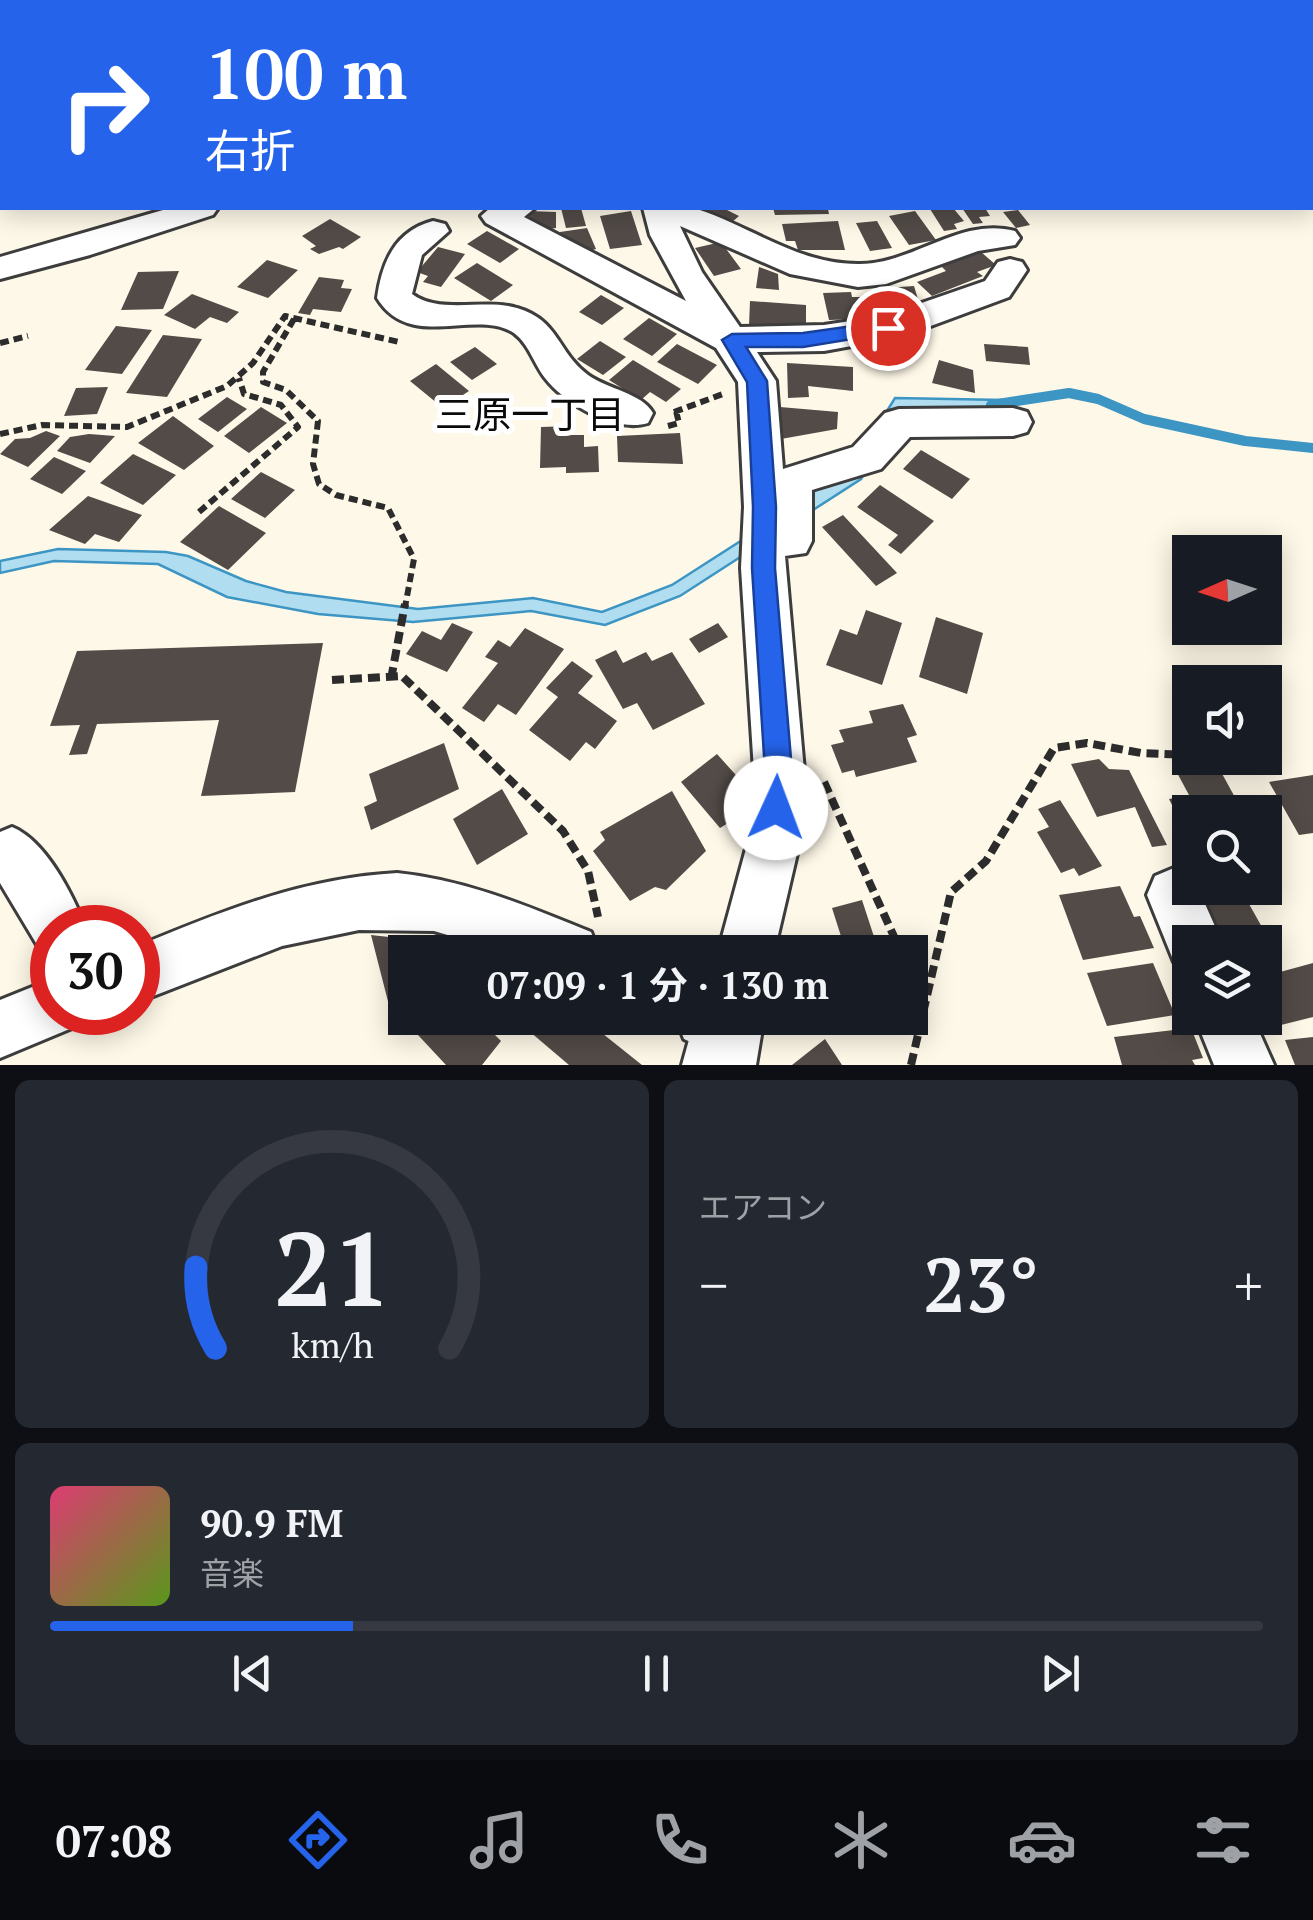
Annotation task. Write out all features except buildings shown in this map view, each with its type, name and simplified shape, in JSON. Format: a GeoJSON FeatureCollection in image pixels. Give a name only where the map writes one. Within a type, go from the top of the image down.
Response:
{"type":"FeatureCollection","features":[{"type":"Feature","properties":{"kind":"street"},"geometry":{"type":"LineString","coordinates":[[0,268],[196,210]]}},
{"type":"Feature","properties":{"kind":"street"},"geometry":{"type":"LineString","coordinates":[[512,210],[496,216],[742,358],[871,358]]}},
{"type":"Feature","properties":{"kind":"street"},"geometry":{"type":"LineString","coordinates":[[660,210],[666,235],[686,274],[742,358],[764,507],[763,568],[778,771],[774,845],[750,935]]}},
{"type":"Feature","properties":{"kind":"street"},"geometry":{"type":"LineString","coordinates":[[675,210],[755,232],[798,266],[851,276],[904,269],[982,238],[1006,254],[997,288],[888,328],[824,338],[742,358]]}},
{"type":"Feature","properties":{"kind":"street"},"geometry":{"type":"LineString","coordinates":[[434,232],[414,242],[402,258],[394,298],[404,308],[421,314],[482,314],[524,322],[535,330],[563,375],[643,421]]}},
{"type":"Feature","properties":{"kind":"street"},"geometry":{"type":"LineString","coordinates":[[763,568],[783,564],[791,549],[792,486],[798,478],[859,465],[876,454],[899,423],[1014,422]]}},
{"type":"Feature","properties":{"kind":"street"},"geometry":{"type":"LineString","coordinates":[[12,853],[45,905]]}},
{"type":"Feature","properties":{"kind":"street"},"geometry":{"type":"LineString","coordinates":[[160,965],[252,926],[376,901],[431,903],[553,935]]}},
{"type":"Feature","properties":{"kind":"street"},"geometry":{"type":"LineString","coordinates":[[0,1029],[30,1017]]}},
{"type":"Feature","properties":{"kind":"street"},"geometry":{"type":"LineString","coordinates":[[1231,1035],[1244,1065]]}},
{"type":"Feature","properties":{"kind":"path"},"geometry":{"type":"LineString","coordinates":[[0,434],[42,425],[128,427],[239,378],[284,316],[348,333],[418,342]]}},
{"type":"Feature","properties":{"kind":"path"},"geometry":{"type":"LineString","coordinates":[[294,319],[263,372],[263,382],[286,390],[318,421],[314,476],[320,486],[337,495],[388,508],[414,559],[391,679]]}},
{"type":"Feature","properties":{"kind":"path"},"geometry":{"type":"LineString","coordinates":[[0,343],[28,336]]}},
{"type":"Feature","properties":{"kind":"path"},"geometry":{"type":"LineString","coordinates":[[643,421],[676,411],[742,358]]}},
{"type":"Feature","properties":{"kind":"path"},"geometry":{"type":"LineString","coordinates":[[198,512],[298,427],[281,405],[244,394],[239,378]]}},
{"type":"Feature","properties":{"kind":"path"},"geometry":{"type":"LineString","coordinates":[[643,421],[679,423],[676,411]]}},
{"type":"Feature","properties":{"kind":"path"},"geometry":{"type":"LineString","coordinates":[[332,680],[402,676],[563,831],[588,872],[587,935]]}},
{"type":"Feature","properties":{"kind":"path"},"geometry":{"type":"LineString","coordinates":[[928,992],[950,892],[986,861],[1054,748],[1068,742],[1085,742],[1141,753],[1172,754]]}},
{"type":"Feature","properties":{"kind":"path"},"geometry":{"type":"LineString","coordinates":[[820,772],[893,935]]}},
{"type":"Feature","properties":{"kind":"path"},"geometry":{"type":"LineString","coordinates":[[911,1065],[918,1035]]}},
{"type":"Feature","properties":{"kind":"water"},"geometry":{"type":"Polygon","coordinates":[[[895,398],[1004,400],[1006,407],[900,408],[861,479],[680,596],[605,625],[531,611],[413,622],[318,614],[227,597],[158,564],[54,561],[0,573],[0,561],[58,549],[166,552],[188,556],[246,581],[286,592],[418,609],[533,598],[602,612],[672,585],[800,503],[802,489],[849,472],[895,398]]]}},
{"type":"Feature","properties":{"kind":"waterway"},"geometry":{"type":"LineString","coordinates":[[991,405],[1069,393],[1098,399],[1144,419],[1245,441],[1313,448]]}},
{"type":"Feature","properties":{"kind":"district","name":"三原一丁目"},"geometry":{"type":"Point","coordinates":[530,415]}},
{"type":"Feature","properties":{"kind":"route"},"geometry":{"type":"LineString","coordinates":[[776,808],[778,771],[763,568],[757,381],[732,340],[782,342],[888,328]]}}]}
